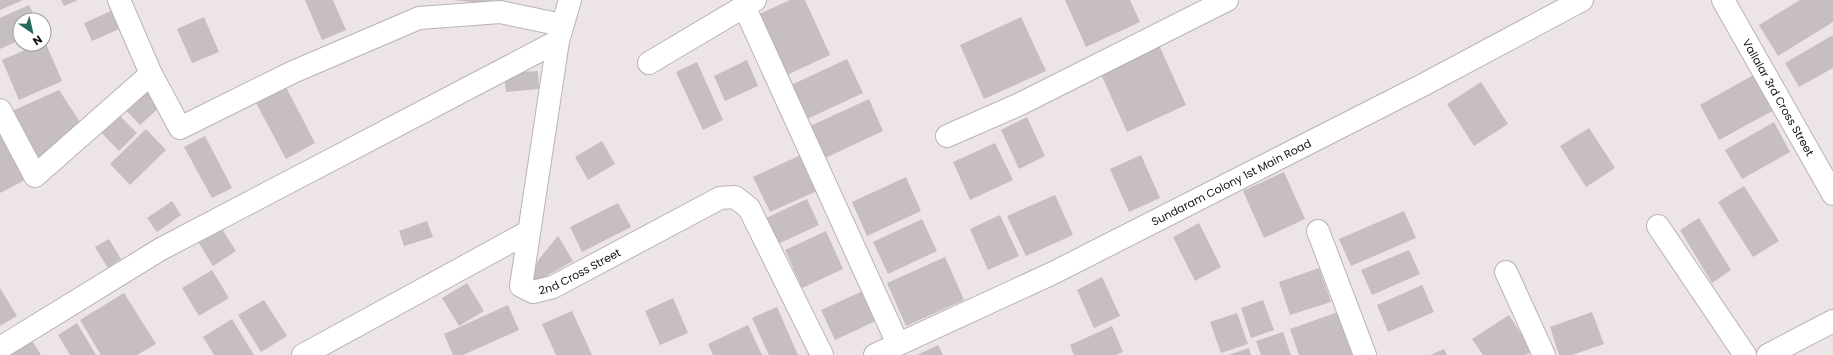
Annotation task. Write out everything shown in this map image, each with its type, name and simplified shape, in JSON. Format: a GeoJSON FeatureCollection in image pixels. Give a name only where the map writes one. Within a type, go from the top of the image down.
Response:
{"type":"FeatureCollection","features":[{"type":"Feature","properties":{"kind":"street"},"geometry":{"type":"LineString","coordinates":[[119,0],[151,74],[180,128],[293,72],[419,18],[501,6],[560,33]]}},
{"type":"Feature","properties":{"kind":"street","name":"2nd Cross Street"},"geometry":{"type":"LineString","coordinates":[[570,0],[560,33],[528,232],[521,286],[533,292],[553,287],[720,198],[735,197],[749,208],[822,355]]}},
{"type":"Feature","properties":{"kind":"street"},"geometry":{"type":"LineString","coordinates":[[947,136],[1020,104],[1227,0]]}},
{"type":"Feature","properties":{"kind":"street","name":"Sundaram Colony 1st Main Road"},"geometry":{"type":"LineString","coordinates":[[875,355],[1053,273],[1423,85],[1582,0]]}},
{"type":"Feature","properties":{"kind":"street","name":"Vallalar 3rd Cross Street"},"geometry":{"type":"LineString","coordinates":[[1723,0],[1833,194]]}},
{"type":"Feature","properties":{"kind":"street"},"geometry":{"type":"LineString","coordinates":[[649,63],[749,3],[898,344]]}},
{"type":"Feature","properties":{"kind":"street"},"geometry":{"type":"LineString","coordinates":[[0,348],[161,249],[560,33]]}},
{"type":"Feature","properties":{"kind":"street"},"geometry":{"type":"LineString","coordinates":[[0,110],[35,176],[151,74]]}},
{"type":"Feature","properties":{"kind":"street"},"geometry":{"type":"LineString","coordinates":[[1658,226],[1745,355]]}},
{"type":"Feature","properties":{"kind":"street"},"geometry":{"type":"LineString","coordinates":[[1318,231],[1365,355]]}},
{"type":"Feature","properties":{"kind":"street"},"geometry":{"type":"LineString","coordinates":[[303,355],[528,232]]}},
{"type":"Feature","properties":{"kind":"street"},"geometry":{"type":"LineString","coordinates":[[1506,272],[1544,355]]}},
{"type":"Feature","properties":{"kind":"street"},"geometry":{"type":"LineString","coordinates":[[1768,355],[1833,321]]}},
{"type":"Feature","properties":{"kind":"building"},"geometry":{"type":"Polygon","coordinates":[[[0,0],[23,0],[0,10],[0,0]]]}},
{"type":"Feature","properties":{"kind":"building"},"geometry":{"type":"Polygon","coordinates":[[[61,0],[78,0],[64,6],[61,0]]]}},
{"type":"Feature","properties":{"kind":"building"},"geometry":{"type":"Polygon","coordinates":[[[305,0],[333,0],[346,30],[322,40],[305,0]]]}},
{"type":"Feature","properties":{"kind":"building"},"geometry":{"type":"Polygon","coordinates":[[[452,0],[493,0],[493,4],[452,0]]]}},
{"type":"Feature","properties":{"kind":"building"},"geometry":{"type":"Polygon","coordinates":[[[790,0],[805,0],[830,55],[787,75],[759,14],[790,0]]]}},
{"type":"Feature","properties":{"kind":"building"},"geometry":{"type":"Polygon","coordinates":[[[1065,0],[1130,0],[1140,22],[1086,47],[1065,0]]]}},
{"type":"Feature","properties":{"kind":"building"},"geometry":{"type":"Polygon","coordinates":[[[1800,0],[1833,0],[1833,22],[1778,56],[1759,25],[1800,0]]]}},
{"type":"Feature","properties":{"kind":"building"},"geometry":{"type":"Polygon","coordinates":[[[29,5],[32,12],[13,12],[29,5]]]}},
{"type":"Feature","properties":{"kind":"building"},"geometry":{"type":"Polygon","coordinates":[[[111,11],[119,29],[92,41],[84,23],[111,11]]]}},
{"type":"Feature","properties":{"kind":"building"},"geometry":{"type":"Polygon","coordinates":[[[12,13],[12,44],[0,49],[0,18],[12,13]]]}},
{"type":"Feature","properties":{"kind":"building"},"geometry":{"type":"Polygon","coordinates":[[[204,17],[219,52],[192,63],[177,29],[204,17]]]}},
{"type":"Feature","properties":{"kind":"building"},"geometry":{"type":"Polygon","coordinates":[[[1021,17],[1046,71],[984,99],[960,45],[1021,17]]]}},
{"type":"Feature","properties":{"kind":"building"},"geometry":{"type":"Polygon","coordinates":[[[1833,35],[1833,68],[1799,87],[1785,63],[1833,35]]]}},
{"type":"Feature","properties":{"kind":"building"},"geometry":{"type":"Polygon","coordinates":[[[1159,45],[1186,105],[1127,132],[1100,72],[1159,45]]]}},
{"type":"Feature","properties":{"kind":"building"},"geometry":{"type":"Polygon","coordinates":[[[20,52],[50,52],[62,81],[19,100],[2,60],[20,52]]]}},
{"type":"Feature","properties":{"kind":"building"},"geometry":{"type":"Polygon","coordinates":[[[847,59],[863,93],[805,120],[789,86],[847,59]]]}},
{"type":"Feature","properties":{"kind":"building"},"geometry":{"type":"Polygon","coordinates":[[[747,60],[758,86],[725,101],[714,76],[747,60]]]}},
{"type":"Feature","properties":{"kind":"building"},"geometry":{"type":"Polygon","coordinates":[[[697,62],[723,120],[703,130],[676,72],[697,62]]]}},
{"type":"Feature","properties":{"kind":"building"},"geometry":{"type":"Polygon","coordinates":[[[538,71],[539,89],[506,92],[504,73],[538,71]]]}},
{"type":"Feature","properties":{"kind":"building"},"geometry":{"type":"Polygon","coordinates":[[[1757,73],[1776,109],[1719,140],[1700,105],[1757,73]]]}},
{"type":"Feature","properties":{"kind":"building"},"geometry":{"type":"Polygon","coordinates":[[[1481,82],[1508,124],[1474,146],[1447,104],[1481,82]]]}},
{"type":"Feature","properties":{"kind":"building"},"geometry":{"type":"Polygon","coordinates":[[[143,87],[160,107],[140,125],[122,106],[143,87]]]}},
{"type":"Feature","properties":{"kind":"building"},"geometry":{"type":"Polygon","coordinates":[[[286,87],[315,143],[286,159],[256,103],[286,87]]]}},
{"type":"Feature","properties":{"kind":"building"},"geometry":{"type":"Polygon","coordinates":[[[59,90],[84,128],[39,162],[12,111],[59,90]]]}},
{"type":"Feature","properties":{"kind":"building"},"geometry":{"type":"Polygon","coordinates":[[[869,99],[883,131],[823,159],[808,127],[869,99]]]}},
{"type":"Feature","properties":{"kind":"building"},"geometry":{"type":"Polygon","coordinates":[[[116,112],[137,133],[119,151],[98,129],[116,112]]]}},
{"type":"Feature","properties":{"kind":"building"},"geometry":{"type":"Polygon","coordinates":[[[1027,117],[1045,156],[1019,169],[1001,130],[1027,117]]]}},
{"type":"Feature","properties":{"kind":"building"},"geometry":{"type":"Polygon","coordinates":[[[1774,122],[1790,152],[1742,179],[1725,150],[1774,122]]]}},
{"type":"Feature","properties":{"kind":"building"},"geometry":{"type":"Polygon","coordinates":[[[1589,128],[1615,168],[1586,187],[1560,146],[1589,128]]]}},
{"type":"Feature","properties":{"kind":"building"},"geometry":{"type":"Polygon","coordinates":[[[146,129],[166,150],[130,185],[110,164],[146,129]]]}},
{"type":"Feature","properties":{"kind":"building"},"geometry":{"type":"Polygon","coordinates":[[[0,133],[25,180],[0,193],[0,133]]]}},
{"type":"Feature","properties":{"kind":"building"},"geometry":{"type":"Polygon","coordinates":[[[205,136],[232,188],[212,198],[184,147],[205,136]]]}},
{"type":"Feature","properties":{"kind":"building"},"geometry":{"type":"Polygon","coordinates":[[[602,141],[615,164],[588,180],[575,157],[602,141]]]}},
{"type":"Feature","properties":{"kind":"building"},"geometry":{"type":"Polygon","coordinates":[[[995,143],[1013,180],[970,200],[953,162],[995,143]]]}},
{"type":"Feature","properties":{"kind":"building"},"geometry":{"type":"Polygon","coordinates":[[[803,154],[819,190],[770,212],[753,177],[803,154]]]}},
{"type":"Feature","properties":{"kind":"building"},"geometry":{"type":"Polygon","coordinates":[[[1141,155],[1160,198],[1129,212],[1110,169],[1141,155]]]}},
{"type":"Feature","properties":{"kind":"building"},"geometry":{"type":"Polygon","coordinates":[[[1284,172],[1305,219],[1264,238],[1243,191],[1284,172]]]}},
{"type":"Feature","properties":{"kind":"building"},"geometry":{"type":"Polygon","coordinates":[[[906,177],[921,211],[867,236],[852,202],[906,177]]]}},
{"type":"Feature","properties":{"kind":"building"},"geometry":{"type":"Polygon","coordinates":[[[1744,186],[1779,241],[1753,257],[1718,202],[1744,186]]]}},
{"type":"Feature","properties":{"kind":"building"},"geometry":{"type":"Polygon","coordinates":[[[1055,195],[1073,235],[1026,256],[1007,216],[1055,195]]]}},
{"type":"Feature","properties":{"kind":"building"},"geometry":{"type":"Polygon","coordinates":[[[807,199],[819,225],[776,245],[764,219],[807,199]]]}},
{"type":"Feature","properties":{"kind":"building"},"geometry":{"type":"Polygon","coordinates":[[[172,201],[181,215],[157,232],[147,218],[172,201]]]}},
{"type":"Feature","properties":{"kind":"building"},"geometry":{"type":"Polygon","coordinates":[[[618,203],[631,227],[582,252],[570,227],[618,203]]]}},
{"type":"Feature","properties":{"kind":"building"},"geometry":{"type":"Polygon","coordinates":[[[1404,211],[1416,238],[1351,266],[1339,239],[1404,211]]]}},
{"type":"Feature","properties":{"kind":"building"},"geometry":{"type":"Polygon","coordinates":[[[1000,215],[1019,256],[988,270],[970,229],[1000,215]]]}},
{"type":"Feature","properties":{"kind":"building"},"geometry":{"type":"Polygon","coordinates":[[[1699,218],[1731,270],[1712,283],[1680,230],[1699,218]]]}},
{"type":"Feature","properties":{"kind":"building"},"geometry":{"type":"Polygon","coordinates":[[[922,219],[937,251],[888,274],[873,242],[922,219]]]}},
{"type":"Feature","properties":{"kind":"building"},"geometry":{"type":"Polygon","coordinates":[[[427,221],[433,237],[404,246],[399,231],[427,221]]]}},
{"type":"Feature","properties":{"kind":"building"},"geometry":{"type":"Polygon","coordinates":[[[1199,223],[1221,267],[1195,281],[1173,237],[1199,223]]]}},
{"type":"Feature","properties":{"kind":"building"},"geometry":{"type":"Polygon","coordinates":[[[220,226],[236,251],[213,266],[197,240],[220,226]]]}},
{"type":"Feature","properties":{"kind":"building"},"geometry":{"type":"Polygon","coordinates":[[[826,231],[843,269],[802,288],[785,250],[826,231]]]}},
{"type":"Feature","properties":{"kind":"building"},"geometry":{"type":"Polygon","coordinates":[[[558,236],[573,261],[536,282],[531,275],[539,259],[558,236]]]}},
{"type":"Feature","properties":{"kind":"building"},"geometry":{"type":"Polygon","coordinates":[[[109,239],[121,259],[108,268],[95,247],[109,239]]]}},
{"type":"Feature","properties":{"kind":"building"},"geometry":{"type":"Polygon","coordinates":[[[1409,250],[1420,274],[1372,295],[1361,270],[1409,250]]]}},
{"type":"Feature","properties":{"kind":"building"},"geometry":{"type":"Polygon","coordinates":[[[945,257],[964,300],[906,326],[887,283],[945,257]]]}},
{"type":"Feature","properties":{"kind":"building"},"geometry":{"type":"Polygon","coordinates":[[[1319,268],[1331,302],[1290,315],[1279,282],[1319,268]]]}},
{"type":"Feature","properties":{"kind":"building"},"geometry":{"type":"Polygon","coordinates":[[[212,270],[229,298],[199,316],[182,288],[212,270]]]}},
{"type":"Feature","properties":{"kind":"building"},"geometry":{"type":"Polygon","coordinates":[[[1102,277],[1120,316],[1094,328],[1077,290],[1102,277]]]}},
{"type":"Feature","properties":{"kind":"building"},"geometry":{"type":"Polygon","coordinates":[[[467,283],[484,311],[459,326],[442,298],[467,283]]]}},
{"type":"Feature","properties":{"kind":"building"},"geometry":{"type":"Polygon","coordinates":[[[1422,285],[1434,312],[1388,332],[1377,305],[1422,285]]]}},
{"type":"Feature","properties":{"kind":"building"},"geometry":{"type":"Polygon","coordinates":[[[0,288],[17,316],[0,326],[0,288]]]}},
{"type":"Feature","properties":{"kind":"building"},"geometry":{"type":"Polygon","coordinates":[[[867,289],[880,319],[835,340],[821,310],[867,289]]]}},
{"type":"Feature","properties":{"kind":"building"},"geometry":{"type":"Polygon","coordinates":[[[124,293],[156,344],[137,355],[101,355],[80,320],[124,293]]]}},
{"type":"Feature","properties":{"kind":"building"},"geometry":{"type":"Polygon","coordinates":[[[673,298],[688,333],[660,345],[645,311],[673,298]]]}},
{"type":"Feature","properties":{"kind":"building"},"geometry":{"type":"Polygon","coordinates":[[[264,300],[287,336],[261,352],[238,315],[264,300]]]}},
{"type":"Feature","properties":{"kind":"building"},"geometry":{"type":"Polygon","coordinates":[[[1263,300],[1274,330],[1251,338],[1241,308],[1263,300]]]}},
{"type":"Feature","properties":{"kind":"building"},"geometry":{"type":"Polygon","coordinates":[[[508,305],[519,330],[463,355],[453,355],[444,334],[508,305]]]}},
{"type":"Feature","properties":{"kind":"building"},"geometry":{"type":"Polygon","coordinates":[[[777,307],[798,355],[769,355],[752,318],[777,307]]]}},
{"type":"Feature","properties":{"kind":"building"},"geometry":{"type":"Polygon","coordinates":[[[572,311],[592,355],[556,355],[542,324],[572,311]]]}},
{"type":"Feature","properties":{"kind":"building"},"geometry":{"type":"Polygon","coordinates":[[[1341,311],[1355,355],[1299,355],[1290,329],[1341,311]]]}},
{"type":"Feature","properties":{"kind":"building"},"geometry":{"type":"Polygon","coordinates":[[[1592,312],[1604,344],[1572,355],[1559,355],[1550,327],[1592,312]]]}},
{"type":"Feature","properties":{"kind":"building"},"geometry":{"type":"Polygon","coordinates":[[[1237,313],[1248,344],[1221,353],[1210,322],[1237,313]]]}},
{"type":"Feature","properties":{"kind":"building"},"geometry":{"type":"Polygon","coordinates":[[[1509,315],[1532,351],[1526,355],[1483,355],[1472,339],[1509,315]]]}},
{"type":"Feature","properties":{"kind":"building"},"geometry":{"type":"Polygon","coordinates":[[[232,319],[254,355],[214,355],[203,337],[232,319]]]}},
{"type":"Feature","properties":{"kind":"building"},"geometry":{"type":"Polygon","coordinates":[[[77,323],[96,355],[70,355],[58,335],[77,323]]]}},
{"type":"Feature","properties":{"kind":"building"},"geometry":{"type":"Polygon","coordinates":[[[748,325],[762,355],[713,355],[708,344],[748,325]]]}},
{"type":"Feature","properties":{"kind":"building"},"geometry":{"type":"Polygon","coordinates":[[[1112,326],[1123,352],[1116,355],[1074,355],[1070,345],[1112,326]]]}},
{"type":"Feature","properties":{"kind":"building"},"geometry":{"type":"Polygon","coordinates":[[[1283,332],[1291,355],[1261,355],[1256,341],[1283,332]]]}},
{"type":"Feature","properties":{"kind":"building"},"geometry":{"type":"Polygon","coordinates":[[[32,341],[41,355],[9,355],[32,341]]]}},
{"type":"Feature","properties":{"kind":"building"},"geometry":{"type":"Polygon","coordinates":[[[938,345],[943,355],[917,355],[938,345]]]}},
{"type":"Feature","properties":{"kind":"building"},"geometry":{"type":"Polygon","coordinates":[[[1249,348],[1251,355],[1228,355],[1249,348]]]}},
{"type":"Feature","properties":{"kind":"building"},"geometry":{"type":"Polygon","coordinates":[[[1444,349],[1447,355],[1430,355],[1444,349]]]}}]}
